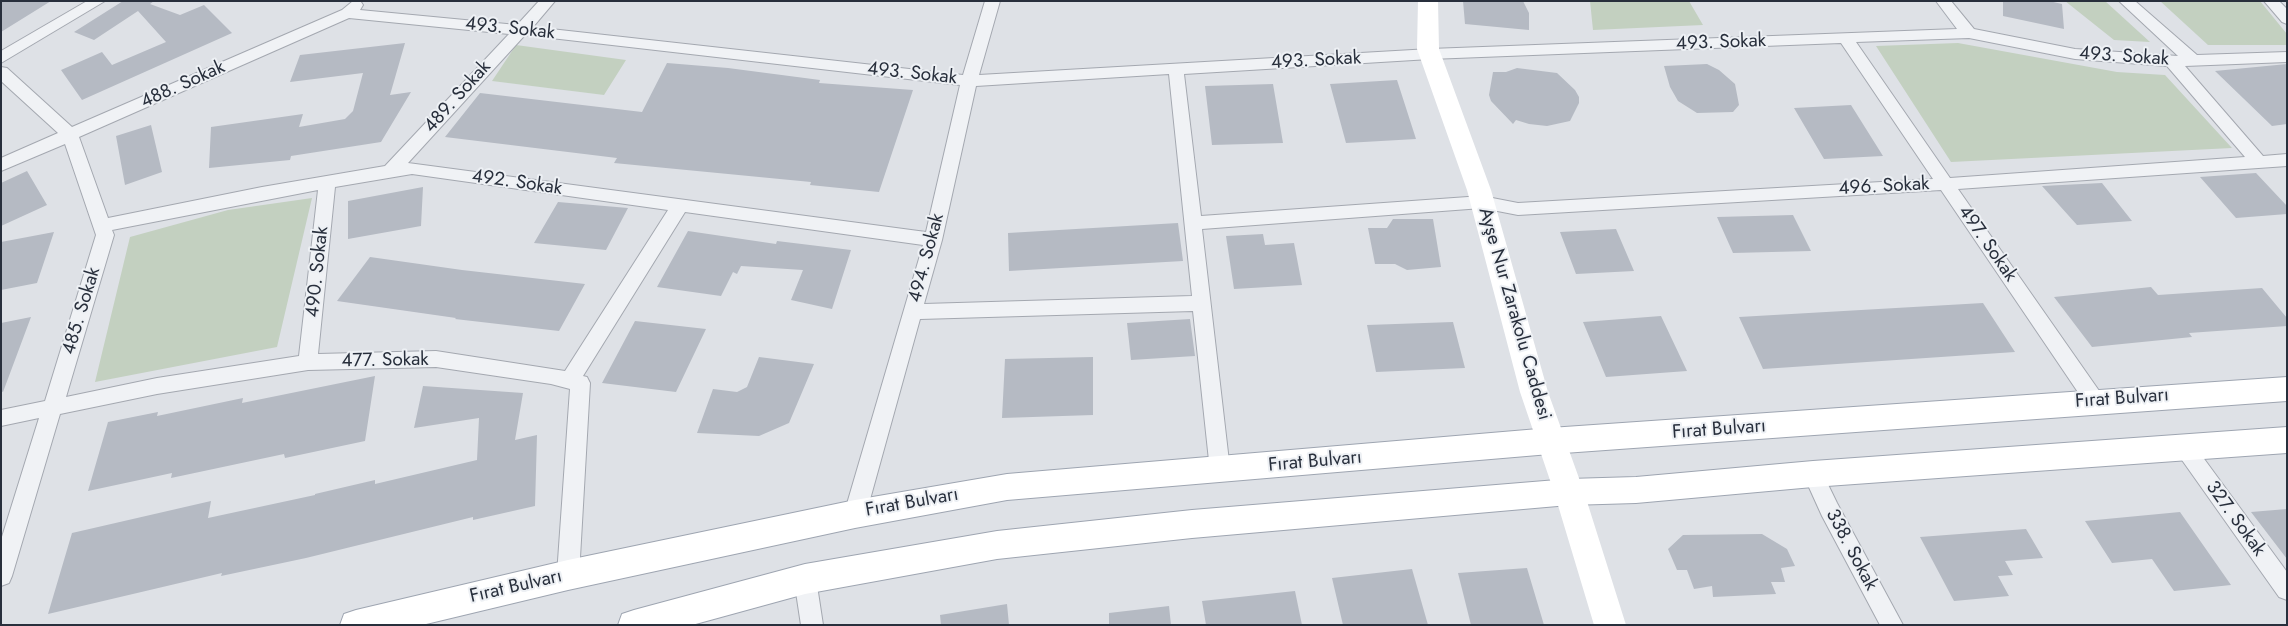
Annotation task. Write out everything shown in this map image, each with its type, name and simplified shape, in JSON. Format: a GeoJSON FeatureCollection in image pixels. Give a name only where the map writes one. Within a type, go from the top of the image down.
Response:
{"type":"FeatureCollection","features":[{"type":"Feature","properties":{"kind":"main road","name":"Fırat Bulvarı"},"geometry":{"type":"LineString","coordinates":[[356,625],[568,575],[855,514],[1007,487],[1550,441],[2095,401],[2287,389]]}},
{"type":"Feature","properties":{"kind":"main road"},"geometry":{"type":"LineString","coordinates":[[634,625],[805,578],[997,545],[1192,524],[1569,492],[1636,490],[1814,474],[2287,440]]}},
{"type":"Feature","properties":{"kind":"street"},"geometry":{"type":"LineString","coordinates":[[1,58],[98,1]]}},
{"type":"Feature","properties":{"kind":"street","name":"488. Sokak"},"geometry":{"type":"LineString","coordinates":[[1,165],[347,13],[361,1]]}},
{"type":"Feature","properties":{"kind":"street","name":"489. Sokak"},"geometry":{"type":"LineString","coordinates":[[390,172],[548,1]]}},
{"type":"Feature","properties":{"kind":"street","name":"494. Sokak"},"geometry":{"type":"LineString","coordinates":[[855,514],[933,240],[969,81],[993,1]]}},
{"type":"Feature","properties":{"kind":"street","name":"Ayşe Nur Zarakolu Caddesi"},"geometry":{"type":"LineString","coordinates":[[1428,1],[1428,49],[1482,202],[1534,392],[1569,492],[1610,625]]}},
{"type":"Feature","properties":{"kind":"street"},"geometry":{"type":"LineString","coordinates":[[1943,1],[1969,33]]}},
{"type":"Feature","properties":{"kind":"street"},"geometry":{"type":"LineString","coordinates":[[2126,1],[2194,61]]}},
{"type":"Feature","properties":{"kind":"street"},"geometry":{"type":"LineString","coordinates":[[2271,1],[2287,19]]}},
{"type":"Feature","properties":{"kind":"street","name":"493. Sokak"},"geometry":{"type":"LineString","coordinates":[[347,13],[520,30],[969,81],[1430,54],[1969,33],[2075,54],[2172,61],[2287,57]]}},
{"type":"Feature","properties":{"kind":"street","name":"497. Sokak"},"geometry":{"type":"LineString","coordinates":[[1845,38],[2095,401]]}},
{"type":"Feature","properties":{"kind":"street"},"geometry":{"type":"LineString","coordinates":[[2172,61],[2259,162]]}},
{"type":"Feature","properties":{"kind":"street"},"geometry":{"type":"LineString","coordinates":[[1176,70],[1220,470]]}},
{"type":"Feature","properties":{"kind":"street","name":"485. Sokak"},"geometry":{"type":"LineString","coordinates":[[1,72],[70,135],[105,235],[1,576]]}},
{"type":"Feature","properties":{"kind":"street","name":"496. Sokak"},"geometry":{"type":"LineString","coordinates":[[1194,223],[1482,202],[1518,209],[1945,184],[2287,160]]}},
{"type":"Feature","properties":{"kind":"street","name":"492. Sokak"},"geometry":{"type":"LineString","coordinates":[[102,226],[262,193],[412,168],[933,240]]}},
{"type":"Feature","properties":{"kind":"street","name":"490. Sokak"},"geometry":{"type":"LineString","coordinates":[[308,362],[327,182]]}},
{"type":"Feature","properties":{"kind":"street"},"geometry":{"type":"LineString","coordinates":[[568,575],[580,384],[569,381],[680,205]]}},
{"type":"Feature","properties":{"kind":"street"},"geometry":{"type":"LineString","coordinates":[[912,312],[1203,303]]}},
{"type":"Feature","properties":{"kind":"street","name":"477. Sokak"},"geometry":{"type":"LineString","coordinates":[[1,418],[157,386],[308,362],[436,359],[551,376],[569,381]]}},
{"type":"Feature","properties":{"kind":"street","name":"327. Sokak"},"geometry":{"type":"LineString","coordinates":[[2184,447],[2287,590]]}},
{"type":"Feature","properties":{"kind":"street","name":"338. Sokak"},"geometry":{"type":"LineString","coordinates":[[1814,474],[1828,509],[1892,625]]}},
{"type":"Feature","properties":{"kind":"street"},"geometry":{"type":"LineString","coordinates":[[805,578],[812,625]]}},
{"type":"Feature","properties":{"kind":"green space"},"geometry":{"type":"Polygon","coordinates":[[[1590,1],[1689,1],[1703,25],[1593,30],[1590,1]]]}},
{"type":"Feature","properties":{"kind":"green space"},"geometry":{"type":"Polygon","coordinates":[[[2065,1],[2105,1],[2150,42],[2114,40],[2065,1]]]}},
{"type":"Feature","properties":{"kind":"green space"},"geometry":{"type":"Polygon","coordinates":[[[2160,1],[2260,1],[2287,34],[2287,45],[2208,45],[2160,1]]]}},
{"type":"Feature","properties":{"kind":"green space"},"geometry":{"type":"Polygon","coordinates":[[[1958,43],[2117,72],[2165,75],[2232,148],[1951,162],[1876,46],[1958,43]]]}},
{"type":"Feature","properties":{"kind":"green space"},"geometry":{"type":"Polygon","coordinates":[[[516,45],[626,60],[604,95],[492,81],[516,45]]]}},
{"type":"Feature","properties":{"kind":"green space"},"geometry":{"type":"Polygon","coordinates":[[[312,198],[277,347],[95,382],[130,237],[228,210],[312,198]]]}},
{"type":"Feature","properties":{"kind":"building"},"geometry":{"type":"Polygon","coordinates":[[[1,1],[51,1],[1,32],[1,1]]]}},
{"type":"Feature","properties":{"kind":"building"},"geometry":{"type":"Polygon","coordinates":[[[123,1],[154,1],[150,4],[180,15],[204,5],[232,33],[82,100],[61,70],[102,52],[112,65],[166,42],[138,11],[94,40],[74,32],[123,1]]]}},
{"type":"Feature","properties":{"kind":"building"},"geometry":{"type":"Polygon","coordinates":[[[1463,1],[1523,1],[1529,13],[1529,30],[1465,24],[1463,1]]]}},
{"type":"Feature","properties":{"kind":"building"},"geometry":{"type":"Polygon","coordinates":[[[2003,1],[2049,1],[2062,4],[2064,29],[2003,16],[2003,1]]]}},
{"type":"Feature","properties":{"kind":"building"},"geometry":{"type":"Polygon","coordinates":[[[405,43],[390,95],[411,92],[381,142],[291,156],[290,160],[209,168],[211,127],[303,114],[299,127],[345,119],[353,111],[363,73],[290,82],[300,55],[405,43]]]}},
{"type":"Feature","properties":{"kind":"building"},"geometry":{"type":"Polygon","coordinates":[[[667,63],[728,68],[820,80],[819,83],[913,90],[879,192],[810,185],[811,182],[614,163],[617,158],[445,137],[480,93],[642,112],[667,63]]]}},
{"type":"Feature","properties":{"kind":"building"},"geometry":{"type":"Polygon","coordinates":[[[1707,64],[1719,70],[1735,84],[1739,105],[1733,112],[1697,113],[1678,101],[1670,87],[1664,66],[1707,64]]]}},
{"type":"Feature","properties":{"kind":"building"},"geometry":{"type":"Polygon","coordinates":[[[2287,64],[2287,124],[2272,126],[2215,71],[2287,64]]]}},
{"type":"Feature","properties":{"kind":"building"},"geometry":{"type":"Polygon","coordinates":[[[1517,68],[1557,73],[1575,90],[1579,97],[1579,103],[1570,121],[1547,126],[1516,120],[1513,124],[1491,101],[1489,95],[1493,72],[1506,72],[1517,68]]]}},
{"type":"Feature","properties":{"kind":"building"},"geometry":{"type":"Polygon","coordinates":[[[1397,80],[1416,139],[1346,143],[1330,84],[1397,80]]]}},
{"type":"Feature","properties":{"kind":"building"},"geometry":{"type":"Polygon","coordinates":[[[1273,84],[1283,143],[1212,145],[1205,86],[1273,84]]]}},
{"type":"Feature","properties":{"kind":"building"},"geometry":{"type":"Polygon","coordinates":[[[1851,105],[1883,156],[1824,159],[1794,108],[1851,105]]]}},
{"type":"Feature","properties":{"kind":"building"},"geometry":{"type":"Polygon","coordinates":[[[151,125],[162,172],[125,185],[116,136],[151,125]]]}},
{"type":"Feature","properties":{"kind":"building"},"geometry":{"type":"Polygon","coordinates":[[[27,171],[47,205],[1,226],[1,183],[27,171]]]}},
{"type":"Feature","properties":{"kind":"building"},"geometry":{"type":"Polygon","coordinates":[[[2256,173],[2287,206],[2287,214],[2236,218],[2200,177],[2256,173]]]}},
{"type":"Feature","properties":{"kind":"building"},"geometry":{"type":"Polygon","coordinates":[[[2102,183],[2132,221],[2077,225],[2042,186],[2102,183]]]}},
{"type":"Feature","properties":{"kind":"building"},"geometry":{"type":"Polygon","coordinates":[[[423,187],[421,226],[348,239],[348,201],[423,187]]]}},
{"type":"Feature","properties":{"kind":"building"},"geometry":{"type":"Polygon","coordinates":[[[558,202],[628,208],[606,250],[534,243],[558,202]]]}},
{"type":"Feature","properties":{"kind":"building"},"geometry":{"type":"Polygon","coordinates":[[[1793,215],[1811,251],[1733,253],[1717,217],[1793,215]]]}},
{"type":"Feature","properties":{"kind":"building"},"geometry":{"type":"Polygon","coordinates":[[[1393,219],[1433,219],[1441,267],[1407,270],[1395,264],[1375,264],[1368,228],[1387,228],[1393,219]]]}},
{"type":"Feature","properties":{"kind":"building"},"geometry":{"type":"Polygon","coordinates":[[[1178,223],[1183,261],[1009,271],[1008,233],[1178,223]]]}},
{"type":"Feature","properties":{"kind":"building"},"geometry":{"type":"Polygon","coordinates":[[[1616,229],[1634,271],[1576,274],[1560,232],[1616,229]]]}},
{"type":"Feature","properties":{"kind":"building"},"geometry":{"type":"Polygon","coordinates":[[[688,231],[776,244],[777,241],[851,250],[832,309],[791,300],[803,270],[741,266],[737,274],[733,272],[721,296],[657,287],[688,231]]]}},
{"type":"Feature","properties":{"kind":"building"},"geometry":{"type":"Polygon","coordinates":[[[54,232],[37,283],[1,290],[1,242],[54,232]]]}},
{"type":"Feature","properties":{"kind":"building"},"geometry":{"type":"Polygon","coordinates":[[[1263,234],[1265,245],[1294,243],[1302,285],[1234,289],[1226,236],[1263,234]]]}},
{"type":"Feature","properties":{"kind":"building"},"geometry":{"type":"Polygon","coordinates":[[[370,257],[585,284],[559,331],[455,319],[337,301],[370,257]]]}},
{"type":"Feature","properties":{"kind":"building"},"geometry":{"type":"Polygon","coordinates":[[[2151,287],[2158,295],[2262,288],[2287,318],[2287,326],[2189,333],[2192,337],[2092,347],[2054,297],[2151,287]]]}},
{"type":"Feature","properties":{"kind":"building"},"geometry":{"type":"Polygon","coordinates":[[[1983,303],[2015,352],[1763,369],[1739,317],[1983,303]]]}},
{"type":"Feature","properties":{"kind":"building"},"geometry":{"type":"Polygon","coordinates":[[[1661,316],[1687,371],[1606,377],[1583,322],[1661,316]]]}},
{"type":"Feature","properties":{"kind":"building"},"geometry":{"type":"Polygon","coordinates":[[[31,317],[3,392],[1,391],[1,323],[31,317]]]}},
{"type":"Feature","properties":{"kind":"building"},"geometry":{"type":"Polygon","coordinates":[[[1190,319],[1195,356],[1131,360],[1127,323],[1190,319]]]}},
{"type":"Feature","properties":{"kind":"building"},"geometry":{"type":"Polygon","coordinates":[[[635,321],[706,329],[676,392],[602,383],[635,321]]]}},
{"type":"Feature","properties":{"kind":"building"},"geometry":{"type":"Polygon","coordinates":[[[1453,322],[1465,368],[1376,372],[1367,325],[1453,322]]]}},
{"type":"Feature","properties":{"kind":"building"},"geometry":{"type":"Polygon","coordinates":[[[759,357],[814,364],[789,423],[759,436],[697,433],[713,389],[737,392],[747,387],[759,357]]]}},
{"type":"Feature","properties":{"kind":"building"},"geometry":{"type":"Polygon","coordinates":[[[1093,357],[1093,415],[1002,418],[1005,359],[1093,357]]]}},
{"type":"Feature","properties":{"kind":"building"},"geometry":{"type":"Polygon","coordinates":[[[375,376],[365,441],[285,458],[284,454],[171,478],[172,473],[88,491],[108,422],[158,412],[157,416],[243,398],[242,403],[375,376]]]}},
{"type":"Feature","properties":{"kind":"building"},"geometry":{"type":"Polygon","coordinates":[[[423,386],[523,393],[515,440],[537,435],[535,506],[473,520],[473,517],[306,558],[221,576],[222,573],[48,614],[72,533],[211,501],[208,518],[375,480],[375,484],[477,460],[479,418],[414,428],[423,386]]]}},
{"type":"Feature","properties":{"kind":"building"},"geometry":{"type":"Polygon","coordinates":[[[2287,509],[2287,559],[2251,512],[2287,509]]]}},
{"type":"Feature","properties":{"kind":"building"},"geometry":{"type":"Polygon","coordinates":[[[2180,512],[2231,585],[2174,591],[2152,559],[2112,563],[2085,521],[2180,512]]]}},
{"type":"Feature","properties":{"kind":"building"},"geometry":{"type":"Polygon","coordinates":[[[2026,529],[2043,558],[2005,561],[2013,575],[1998,576],[2009,596],[1954,601],[1920,537],[2026,529]]]}},
{"type":"Feature","properties":{"kind":"building"},"geometry":{"type":"Polygon","coordinates":[[[1762,534],[1787,549],[1795,566],[1781,568],[1785,582],[1771,582],[1776,594],[1713,597],[1712,586],[1694,589],[1687,570],[1677,570],[1668,549],[1683,535],[1762,534]]]}},
{"type":"Feature","properties":{"kind":"building"},"geometry":{"type":"Polygon","coordinates":[[[1527,568],[1544,625],[1471,625],[1458,573],[1527,568]]]}},
{"type":"Feature","properties":{"kind":"building"},"geometry":{"type":"Polygon","coordinates":[[[1412,569],[1428,625],[1343,625],[1332,578],[1412,569]]]}},
{"type":"Feature","properties":{"kind":"building"},"geometry":{"type":"Polygon","coordinates":[[[1295,591],[1302,625],[1206,625],[1202,601],[1295,591]]]}},
{"type":"Feature","properties":{"kind":"building"},"geometry":{"type":"Polygon","coordinates":[[[1007,604],[1009,625],[941,625],[940,615],[1007,604]]]}},
{"type":"Feature","properties":{"kind":"building"},"geometry":{"type":"Polygon","coordinates":[[[1169,606],[1171,625],[1109,625],[1109,613],[1169,606]]]}}]}
